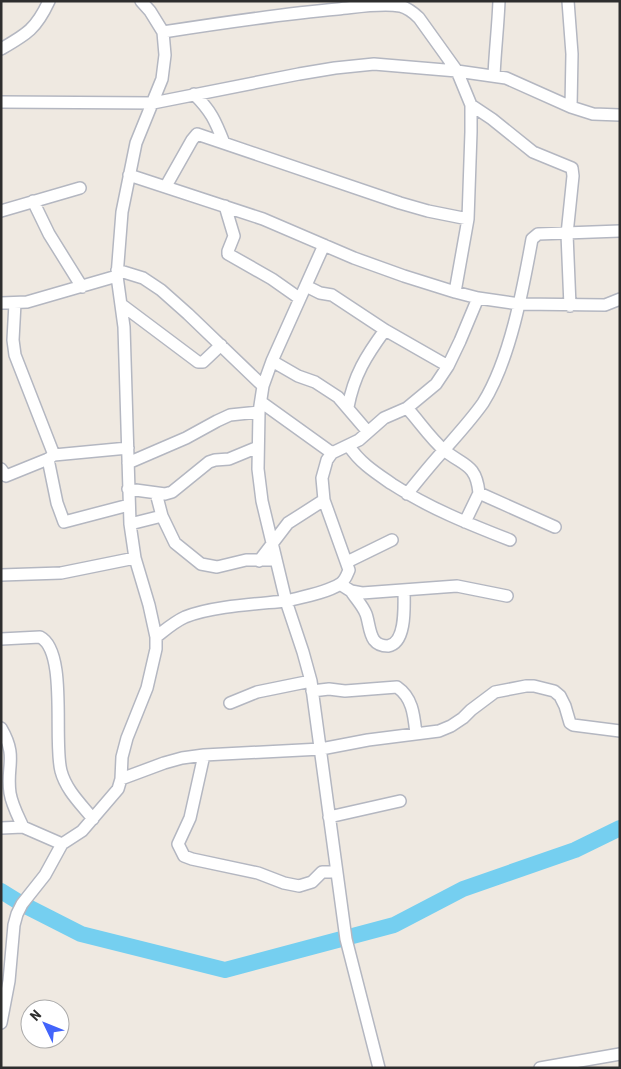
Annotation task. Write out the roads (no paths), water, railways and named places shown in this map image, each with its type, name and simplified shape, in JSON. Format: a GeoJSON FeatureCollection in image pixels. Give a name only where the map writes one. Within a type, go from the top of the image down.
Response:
{"type":"FeatureCollection","features":[{"type":"Feature","properties":{"kind":"street"},"geometry":{"type":"LineString","coordinates":[[1,50],[35,27],[49,1]]}},
{"type":"Feature","properties":{"kind":"street"},"geometry":{"type":"LineString","coordinates":[[1,1023],[9,981],[14,924],[17,914],[22,904],[46,875],[62,844],[82,831],[118,789],[121,779],[122,757],[127,738],[147,688],[156,649],[156,637],[135,558],[130,524],[122,305],[117,273],[122,212],[136,143],[162,79],[165,55],[163,32],[141,1]]}},
{"type":"Feature","properties":{"kind":"street"},"geometry":{"type":"LineString","coordinates":[[494,76],[499,1]]}},
{"type":"Feature","properties":{"kind":"street"},"geometry":{"type":"LineString","coordinates":[[568,1],[572,54],[571,107]]}},
{"type":"Feature","properties":{"kind":"street"},"geometry":{"type":"LineString","coordinates":[[163,32],[299,12],[371,6],[398,6],[414,12],[457,71],[471,105],[472,132],[468,219],[455,292]]}},
{"type":"Feature","properties":{"kind":"street"},"geometry":{"type":"LineString","coordinates":[[1,102],[153,103],[326,69],[374,64],[494,76],[514,81],[571,107],[593,114],[620,116]]}},
{"type":"Feature","properties":{"kind":"street"},"geometry":{"type":"LineString","coordinates":[[194,94],[208,108],[215,119],[224,143]]}},
{"type":"Feature","properties":{"kind":"street"},"geometry":{"type":"LineString","coordinates":[[471,105],[492,119],[533,152],[572,168],[573,176],[567,234],[570,306]]}},
{"type":"Feature","properties":{"kind":"street"},"geometry":{"type":"LineString","coordinates":[[166,186],[194,135],[197,134],[400,203],[468,219]]}},
{"type":"Feature","properties":{"kind":"street"},"geometry":{"type":"LineString","coordinates":[[130,175],[263,218],[404,276],[478,298],[519,304],[570,306],[605,305],[620,300]]}},
{"type":"Feature","properties":{"kind":"street"},"geometry":{"type":"LineString","coordinates":[[1,211],[80,188]]}},
{"type":"Feature","properties":{"kind":"street"},"geometry":{"type":"LineString","coordinates":[[33,202],[49,234],[82,287]]}},
{"type":"Feature","properties":{"kind":"street"},"geometry":{"type":"LineString","coordinates":[[225,206],[234,236],[228,254],[272,279],[299,298]]}},
{"type":"Feature","properties":{"kind":"street"},"geometry":{"type":"LineString","coordinates":[[407,494],[469,422],[484,402],[494,382],[519,304],[532,239],[538,234],[620,232]]}},
{"type":"Feature","properties":{"kind":"street"},"geometry":{"type":"LineString","coordinates":[[324,244],[299,298],[263,386],[260,407],[258,469],[262,501],[286,601],[312,686],[346,938],[380,1068]]}},
{"type":"Feature","properties":{"kind":"street"},"geometry":{"type":"LineString","coordinates":[[1,295],[2,303],[27,302],[82,287],[117,273],[143,278],[161,290],[263,386]]}},
{"type":"Feature","properties":{"kind":"street"},"geometry":{"type":"LineString","coordinates":[[306,286],[320,293],[332,295],[385,330],[448,366]]}},
{"type":"Feature","properties":{"kind":"street"},"geometry":{"type":"LineString","coordinates":[[156,637],[172,624],[192,615],[286,601],[314,594],[340,584],[349,570],[324,500],[322,478],[327,460],[332,453],[359,440],[384,418],[407,408],[436,384],[448,366],[478,298]]}},
{"type":"Feature","properties":{"kind":"street"},"geometry":{"type":"LineString","coordinates":[[15,303],[15,355],[51,457],[57,504],[64,522],[129,505]]}},
{"type":"Feature","properties":{"kind":"street"},"geometry":{"type":"LineString","coordinates":[[122,305],[198,362],[203,362],[221,345]]}},
{"type":"Feature","properties":{"kind":"street"},"geometry":{"type":"LineString","coordinates":[[348,407],[351,390],[359,368],[385,330]]}},
{"type":"Feature","properties":{"kind":"street"},"geometry":{"type":"LineString","coordinates":[[272,361],[325,388],[348,407],[368,432]]}},
{"type":"Feature","properties":{"kind":"street"},"geometry":{"type":"LineString","coordinates":[[128,463],[186,438],[217,421],[260,407],[332,453]]}},
{"type":"Feature","properties":{"kind":"street"},"geometry":{"type":"LineString","coordinates":[[407,408],[444,450],[463,461],[476,477],[479,493],[465,522]]}},
{"type":"Feature","properties":{"kind":"street"},"geometry":{"type":"LineString","coordinates":[[349,446],[360,460],[372,470],[407,494],[434,509],[510,540]]}},
{"type":"Feature","properties":{"kind":"street"},"geometry":{"type":"LineString","coordinates":[[128,489],[165,494],[177,489],[209,462],[229,459],[258,447]]}},
{"type":"Feature","properties":{"kind":"street"},"geometry":{"type":"LineString","coordinates":[[1,469],[6,476],[51,457],[128,448]]}},
{"type":"Feature","properties":{"kind":"street"},"geometry":{"type":"LineString","coordinates":[[479,493],[554,527]]}},
{"type":"Feature","properties":{"kind":"street"},"geometry":{"type":"LineString","coordinates":[[156,494],[162,516],[175,543],[201,564],[217,566],[246,560],[276,560]]}},
{"type":"Feature","properties":{"kind":"street"},"geometry":{"type":"LineString","coordinates":[[259,561],[288,523],[324,500]]}},
{"type":"Feature","properties":{"kind":"street"},"geometry":{"type":"LineString","coordinates":[[130,524],[162,516]]}},
{"type":"Feature","properties":{"kind":"street"},"geometry":{"type":"LineString","coordinates":[[347,562],[392,540]]}},
{"type":"Feature","properties":{"kind":"street"},"geometry":{"type":"LineString","coordinates":[[1,575],[61,574],[135,558]]}},
{"type":"Feature","properties":{"kind":"street"},"geometry":{"type":"LineString","coordinates":[[340,584],[351,591],[364,609],[373,639],[382,645],[389,646],[397,642],[400,636],[404,616],[404,590]]}},
{"type":"Feature","properties":{"kind":"street"},"geometry":{"type":"LineString","coordinates":[[351,591],[362,593],[457,586],[508,596]]}},
{"type":"Feature","properties":{"kind":"street"},"geometry":{"type":"LineString","coordinates":[[1,639],[40,637],[48,644],[56,667],[58,751],[62,773],[67,786],[93,819]]}},
{"type":"Feature","properties":{"kind":"street"},"geometry":{"type":"LineString","coordinates":[[230,703],[257,692],[312,686],[345,691],[397,687],[414,709],[416,734]]}},
{"type":"Feature","properties":{"kind":"street"},"geometry":{"type":"LineString","coordinates":[[121,779],[182,758],[204,755],[321,749],[440,730],[451,726],[495,692],[526,686],[554,691],[560,696],[570,723],[573,726],[620,731]]}},
{"type":"Feature","properties":{"kind":"street"},"geometry":{"type":"LineString","coordinates":[[1,728],[8,739],[11,750],[10,793],[22,826]]}},
{"type":"Feature","properties":{"kind":"street"},"geometry":{"type":"LineString","coordinates":[[204,755],[190,818],[178,844],[184,856],[258,873],[284,883],[299,886],[312,882],[322,872],[336,872]]}},
{"type":"Feature","properties":{"kind":"street"},"geometry":{"type":"LineString","coordinates":[[330,817],[400,801]]}},
{"type":"Feature","properties":{"kind":"street"},"geometry":{"type":"LineString","coordinates":[[1,828],[22,826],[62,844]]}},
{"type":"Feature","properties":{"kind":"street"},"geometry":{"type":"LineString","coordinates":[[547,1067],[620,1054]]}},
{"type":"Feature","properties":{"kind":"waterway"},"geometry":{"type":"LineString","coordinates":[[1,891],[22,904],[81,934],[225,970],[394,925],[463,889],[575,850],[620,828]]}}]}
